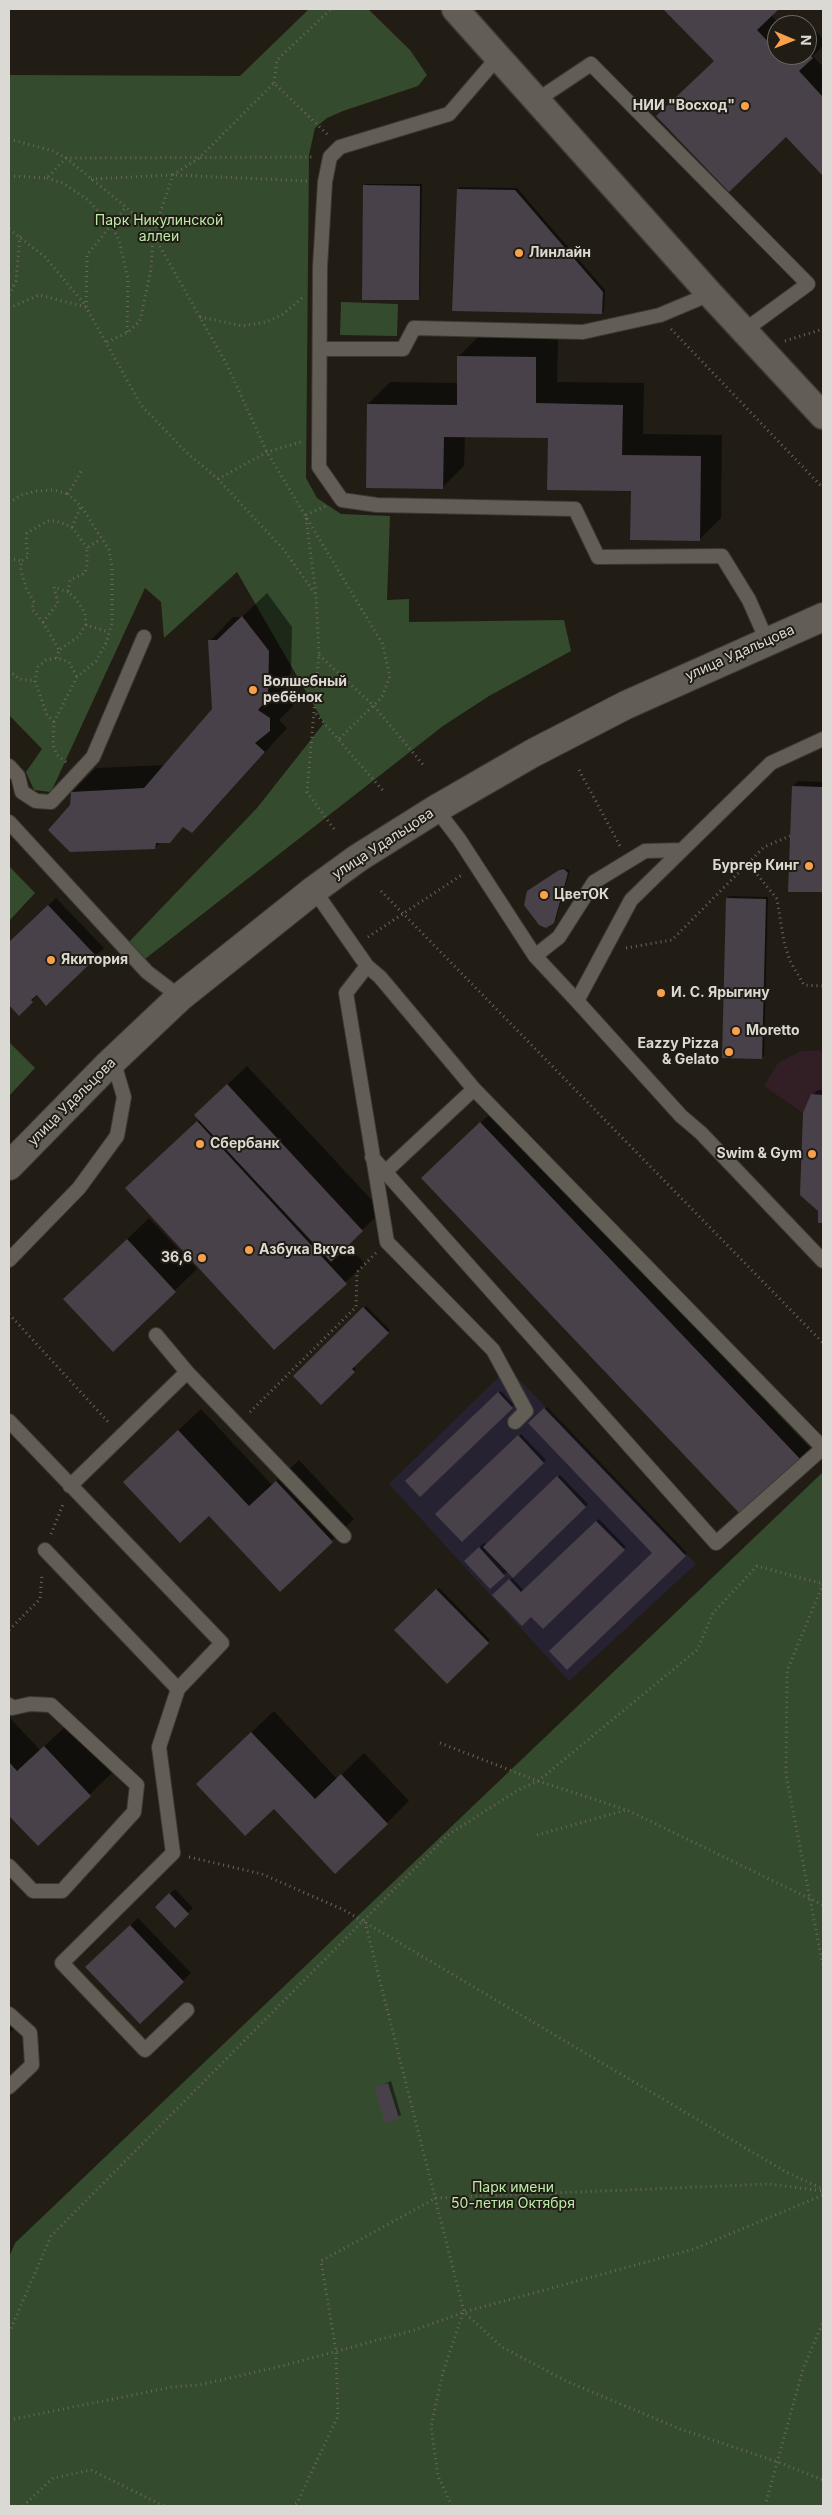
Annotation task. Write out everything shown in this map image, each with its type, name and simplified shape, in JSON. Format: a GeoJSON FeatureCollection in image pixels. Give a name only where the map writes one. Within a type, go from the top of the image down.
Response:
{"type":"FeatureCollection","features":[{"type":"Feature","properties":{"kind":"street"},"geometry":{"type":"LineString","coordinates":[[455,9],[710,294],[754,339],[823,416]]}},
{"type":"Feature","properties":{"kind":"street","name":"улица Удальцова"},"geometry":{"type":"LineString","coordinates":[[9,1166],[113,1060],[180,997],[314,890],[358,858],[436,809],[533,753],[626,705],[823,617]]}},
{"type":"Feature","properties":{"kind":"lane"},"geometry":{"type":"LineString","coordinates":[[498,57],[449,114],[335,152],[325,182],[320,267],[318,467],[342,500],[376,506],[575,509],[598,557],[722,556],[749,600],[767,641]]}},
{"type":"Feature","properties":{"kind":"lane"},"geometry":{"type":"LineString","coordinates":[[537,100],[592,64],[808,284],[754,339]]}},
{"type":"Feature","properties":{"kind":"lane"},"geometry":{"type":"LineString","coordinates":[[320,349],[403,349],[414,328],[583,332],[660,314],[710,294]]}},
{"type":"Feature","properties":{"kind":"lane"},"geometry":{"type":"LineString","coordinates":[[9,766],[18,776],[22,792],[36,801],[51,802],[94,757],[144,637]]}},
{"type":"Feature","properties":{"kind":"lane"},"geometry":{"type":"LineString","coordinates":[[577,1001],[631,900],[771,763],[823,739]]}},
{"type":"Feature","properties":{"kind":"lane"},"geometry":{"type":"LineString","coordinates":[[436,809],[476,865],[535,956],[680,1116],[701,1133],[823,1261]]}},
{"type":"Feature","properties":{"kind":"lane"},"geometry":{"type":"LineString","coordinates":[[9,822],[147,972],[180,997]]}},
{"type":"Feature","properties":{"kind":"lane"},"geometry":{"type":"LineString","coordinates":[[535,956],[559,937],[594,882],[645,850],[682,850]]}},
{"type":"Feature","properties":{"kind":"lane"},"geometry":{"type":"LineString","coordinates":[[314,890],[367,966],[380,977],[474,1089],[823,1448],[716,1543],[372,1157]]}},
{"type":"Feature","properties":{"kind":"lane"},"geometry":{"type":"LineString","coordinates":[[367,966],[346,993],[387,1242],[492,1350],[526,1411],[515,1422]]}},
{"type":"Feature","properties":{"kind":"lane"},"geometry":{"type":"LineString","coordinates":[[9,1260],[79,1188],[117,1136],[124,1097],[113,1060]]}},
{"type":"Feature","properties":{"kind":"lane"},"geometry":{"type":"LineString","coordinates":[[384,1172],[474,1089]]}},
{"type":"Feature","properties":{"kind":"lane"},"geometry":{"type":"LineString","coordinates":[[156,1335],[186,1372],[344,1536]]}},
{"type":"Feature","properties":{"kind":"lane"},"geometry":{"type":"LineString","coordinates":[[70,1486],[186,1372]]}},
{"type":"Feature","properties":{"kind":"lane"},"geometry":{"type":"LineString","coordinates":[[9,1421],[222,1643],[178,1689],[159,1747],[173,1854],[62,1963],[145,2050],[187,2010]]}},
{"type":"Feature","properties":{"kind":"lane"},"geometry":{"type":"LineString","coordinates":[[45,1550],[178,1689]]}},
{"type":"Feature","properties":{"kind":"lane"},"geometry":{"type":"LineString","coordinates":[[9,1704],[12,1708],[30,1704],[52,1705],[137,1785],[134,1812],[62,1891],[33,1891],[9,1866]]}},
{"type":"Feature","properties":{"kind":"lane"},"geometry":{"type":"LineString","coordinates":[[9,2014],[30,2033],[32,2065],[9,2087]]}},
{"type":"Feature","properties":{"kind":"path"},"geometry":{"type":"LineString","coordinates":[[107,342],[128,333],[140,321],[151,269],[153,234],[173,174],[199,158],[274,83],[277,60],[331,9]]}},
{"type":"Feature","properties":{"kind":"path"},"geometry":{"type":"LineString","coordinates":[[274,83],[335,152]]}},
{"type":"Feature","properties":{"kind":"path"},"geometry":{"type":"LineString","coordinates":[[9,139],[53,151],[66,158],[126,207],[153,234],[227,365],[268,452],[382,643],[390,676],[382,697],[338,740]]}},
{"type":"Feature","properties":{"kind":"path"},"geometry":{"type":"LineString","coordinates":[[47,178],[66,158],[199,158],[335,152]]}},
{"type":"Feature","properties":{"kind":"path"},"geometry":{"type":"LineString","coordinates":[[91,179],[173,174],[325,182]]}},
{"type":"Feature","properties":{"kind":"path"},"geometry":{"type":"LineString","coordinates":[[9,176],[47,178],[64,183],[88,200],[111,225],[119,240],[128,279],[128,333]]}},
{"type":"Feature","properties":{"kind":"path"},"geometry":{"type":"LineString","coordinates":[[86,306],[87,254],[126,207]]}},
{"type":"Feature","properties":{"kind":"path"},"geometry":{"type":"LineString","coordinates":[[9,229],[45,257],[86,306],[141,405],[186,452],[218,479],[284,550],[316,595]]}},
{"type":"Feature","properties":{"kind":"path"},"geometry":{"type":"LineString","coordinates":[[9,295],[16,281],[20,236]]}},
{"type":"Feature","properties":{"kind":"path"},"geometry":{"type":"LineString","coordinates":[[200,317],[243,326],[274,319],[282,315],[303,297],[320,267]]}},
{"type":"Feature","properties":{"kind":"path"},"geometry":{"type":"LineString","coordinates":[[9,308],[38,295],[86,306]]}},
{"type":"Feature","properties":{"kind":"path"},"geometry":{"type":"LineString","coordinates":[[660,314],[671,329],[823,488]]}},
{"type":"Feature","properties":{"kind":"path"},"geometry":{"type":"LineString","coordinates":[[754,339],[823,329]]}},
{"type":"Feature","properties":{"kind":"path"},"geometry":{"type":"LineString","coordinates":[[218,479],[268,452],[318,436]]}},
{"type":"Feature","properties":{"kind":"path"},"geometry":{"type":"LineString","coordinates":[[68,494],[82,468]]}},
{"type":"Feature","properties":{"kind":"path"},"geometry":{"type":"LineString","coordinates":[[9,503],[21,495],[37,491],[53,490],[68,494],[81,506],[109,550],[112,567],[112,622],[109,632],[96,662],[77,677],[54,722],[53,744],[57,755],[65,761],[75,775]]}},
{"type":"Feature","properties":{"kind":"path"},"geometry":{"type":"LineString","coordinates":[[72,527],[81,506]]}},
{"type":"Feature","properties":{"kind":"path"},"geometry":{"type":"LineString","coordinates":[[306,515],[316,595],[319,654],[307,792],[334,829]]}},
{"type":"Feature","properties":{"kind":"path"},"geometry":{"type":"LineString","coordinates":[[9,558],[21,561],[28,557],[26,541],[28,533],[48,521],[56,521],[72,527],[87,548],[87,565],[85,573],[70,580],[68,592]]}},
{"type":"Feature","properties":{"kind":"path"},"geometry":{"type":"LineString","coordinates":[[87,548],[101,539]]}},
{"type":"Feature","properties":{"kind":"path"},"geometry":{"type":"LineString","coordinates":[[21,561],[21,571],[26,588],[34,602],[32,609],[43,622],[59,650]]}},
{"type":"Feature","properties":{"kind":"path"},"geometry":{"type":"LineString","coordinates":[[43,622],[58,603],[54,587],[68,592],[86,612],[86,625],[78,637],[59,650],[57,658]]}},
{"type":"Feature","properties":{"kind":"path"},"geometry":{"type":"LineString","coordinates":[[86,625],[109,632]]}},
{"type":"Feature","properties":{"kind":"path"},"geometry":{"type":"LineString","coordinates":[[319,654],[374,706],[426,767]]}},
{"type":"Feature","properties":{"kind":"path"},"geometry":{"type":"LineString","coordinates":[[54,722],[47,714],[36,681],[38,668],[46,660],[57,658],[68,662],[77,677]]}},
{"type":"Feature","properties":{"kind":"path"},"geometry":{"type":"LineString","coordinates":[[9,670],[20,679],[36,681]]}},
{"type":"Feature","properties":{"kind":"path"},"geometry":{"type":"LineString","coordinates":[[315,714],[385,794]]}},
{"type":"Feature","properties":{"kind":"path"},"geometry":{"type":"LineString","coordinates":[[579,770],[628,861]]}},
{"type":"Feature","properties":{"kind":"path"},"geometry":{"type":"LineString","coordinates":[[603,952],[672,940],[764,847],[790,836]]}},
{"type":"Feature","properties":{"kind":"path"},"geometry":{"type":"LineString","coordinates":[[748,863],[777,899],[784,942],[790,961],[804,985],[823,986]]}},
{"type":"Feature","properties":{"kind":"path"},"geometry":{"type":"LineString","coordinates":[[354,946],[476,865]]}},
{"type":"Feature","properties":{"kind":"path"},"geometry":{"type":"LineString","coordinates":[[381,891],[823,1343]]}},
{"type":"Feature","properties":{"kind":"path"},"geometry":{"type":"LineString","coordinates":[[237,1424],[356,1307],[357,1272],[387,1242]]}},
{"type":"Feature","properties":{"kind":"path"},"geometry":{"type":"LineString","coordinates":[[9,1314],[121,1436]]}},
{"type":"Feature","properties":{"kind":"path"},"geometry":{"type":"LineString","coordinates":[[9,1630],[40,1599],[45,1550],[70,1486]]}},
{"type":"Feature","properties":{"kind":"path"},"geometry":{"type":"LineString","coordinates":[[9,2333],[51,2236],[448,1836],[518,1790],[538,1781],[697,1650],[713,1613],[757,1566],[823,1584],[787,1671],[786,1775],[823,1966]]}},
{"type":"Feature","properties":{"kind":"path"},"geometry":{"type":"LineString","coordinates":[[440,1743],[538,1781],[627,1810],[823,1905]]}},
{"type":"Feature","properties":{"kind":"path"},"geometry":{"type":"LineString","coordinates":[[537,1835],[627,1810]]}},
{"type":"Feature","properties":{"kind":"path"},"geometry":{"type":"LineString","coordinates":[[173,1854],[262,1874],[344,1910],[769,2162],[823,2190]]}},
{"type":"Feature","properties":{"kind":"path"},"geometry":{"type":"LineString","coordinates":[[364,1922],[464,2312],[443,2372],[431,2427],[438,2476],[452,2506]]}},
{"type":"Feature","properties":{"kind":"path"},"geometry":{"type":"LineString","coordinates":[[291,2506],[297,2503],[338,2416],[336,2351],[322,2261],[436,2198],[769,2184],[823,2190]]}},
{"type":"Feature","properties":{"kind":"path"},"geometry":{"type":"LineString","coordinates":[[9,2420],[172,2387],[199,2385],[415,2330],[464,2312],[694,2249],[823,2195]]}},
{"type":"Feature","properties":{"kind":"path"},"geometry":{"type":"LineString","coordinates":[[464,2312],[502,2347],[566,2381],[680,2430],[778,2462],[823,2480]]}},
{"type":"Feature","properties":{"kind":"path"},"geometry":{"type":"LineString","coordinates":[[765,2506],[802,2370],[823,2322]]}},
{"type":"Feature","properties":{"kind":"path"},"geometry":{"type":"LineString","coordinates":[[23,2506],[53,2478],[91,2470],[164,2506]]}},
{"type":"Feature","properties":{"kind":"shaded area"},"geometry":{"type":"Polygon","coordinates":[[[823,1050],[823,1223],[818,1223],[818,1211],[800,1195],[803,1113],[764,1086],[778,1063],[801,1051],[823,1050]]]}},
{"type":"Feature","properties":{"kind":"shaded area"},"geometry":{"type":"Polygon","coordinates":[[[508,1368],[696,1564],[569,1681],[389,1484],[508,1368]]]}},
{"type":"Feature","properties":{"kind":"green space","name":"Парк Никулинской аллеи"},"geometry":{"type":"Polygon","coordinates":[[[309,9],[368,9],[410,50],[427,75],[418,86],[343,111],[327,118],[315,128],[309,155],[306,478],[317,498],[341,514],[390,516],[387,600],[409,599],[409,622],[564,620],[571,651],[489,696],[443,726],[145,959],[129,942],[257,808],[324,723],[237,572],[164,638],[161,602],[145,588],[51,792],[34,790],[26,772],[42,749],[9,715],[9,75],[240,76],[309,9]]]}},
{"type":"Feature","properties":{"kind":"green space"},"geometry":{"type":"Polygon","coordinates":[[[341,302],[398,304],[397,336],[340,335],[341,302]]]}},
{"type":"Feature","properties":{"kind":"green space"},"geometry":{"type":"Polygon","coordinates":[[[9,866],[35,893],[9,921],[9,866]]]}},
{"type":"Feature","properties":{"kind":"green space"},"geometry":{"type":"Polygon","coordinates":[[[9,1042],[35,1068],[9,1096],[9,1042]]]}},
{"type":"Feature","properties":{"kind":"green space","name":"Парк имени 50-летия Октября"},"geometry":{"type":"Polygon","coordinates":[[[823,1472],[823,2506],[9,2506],[9,2257],[15,2243],[823,1472]]]}},
{"type":"Feature","properties":{"kind":"building","name":"НИИ \"Восход\""},"geometry":{"type":"Polygon","coordinates":[[[663,9],[779,9],[773,15],[767,15],[767,20],[757,30],[767,40],[767,65],[805,65],[799,71],[823,97],[823,176],[786,137],[729,192],[656,116],[714,61],[663,9]]]}},
{"type":"Feature","properties":{"kind":"building"},"geometry":{"type":"Polygon","coordinates":[[[363,185],[420,186],[419,300],[362,300],[363,185]]]}},
{"type":"Feature","properties":{"kind":"building"},"geometry":{"type":"Polygon","coordinates":[[[457,189],[515,190],[603,292],[602,314],[452,311],[457,189]]]}},
{"type":"Feature","properties":{"kind":"building"},"geometry":{"type":"Polygon","coordinates":[[[457,356],[536,357],[536,403],[623,405],[622,455],[701,456],[700,541],[630,540],[631,491],[547,490],[548,438],[444,437],[443,489],[366,488],[367,404],[457,405],[457,356]]]}},
{"type":"Feature","properties":{"kind":"building"},"geometry":{"type":"Polygon","coordinates":[[[242,616],[269,651],[268,698],[258,710],[270,718],[270,731],[255,743],[265,752],[192,833],[183,827],[170,843],[156,843],[155,849],[70,852],[48,830],[70,805],[71,792],[144,788],[212,709],[208,640],[217,640],[242,616]]]}},
{"type":"Feature","properties":{"kind":"building"},"geometry":{"type":"Polygon","coordinates":[[[792,786],[823,787],[823,892],[788,892],[792,786]]]}},
{"type":"Feature","properties":{"kind":"building","name":"ЦветОК"},"geometry":{"type":"Polygon","coordinates":[[[564,869],[568,873],[554,923],[546,928],[539,925],[524,905],[527,891],[559,870],[564,869]]]}},
{"type":"Feature","properties":{"kind":"building"},"geometry":{"type":"Polygon","coordinates":[[[726,898],[766,899],[762,1059],[722,1058],[726,898]]]}},
{"type":"Feature","properties":{"kind":"building","name":"Якитория"},"geometry":{"type":"Polygon","coordinates":[[[48,905],[97,957],[46,1006],[37,995],[31,1000],[33,1002],[19,1016],[9,1005],[9,942],[48,905]]]}},
{"type":"Feature","properties":{"kind":"building"},"geometry":{"type":"Polygon","coordinates":[[[227,1084],[363,1231],[331,1262],[194,1115],[227,1084]]]}},
{"type":"Feature","properties":{"kind":"building","name":"Swim & Gym"},"geometry":{"type":"Polygon","coordinates":[[[811,1094],[823,1095],[823,1223],[818,1223],[818,1211],[800,1195],[803,1113],[811,1094]]]}},
{"type":"Feature","properties":{"kind":"building","name":"Азбука Вкуса"},"geometry":{"type":"Polygon","coordinates":[[[197,1121],[347,1284],[274,1350],[125,1188],[197,1121]]]}},
{"type":"Feature","properties":{"kind":"building"},"geometry":{"type":"Polygon","coordinates":[[[480,1122],[802,1461],[743,1517],[421,1178],[480,1122]]]}},
{"type":"Feature","properties":{"kind":"building"},"geometry":{"type":"Polygon","coordinates":[[[127,1239],[176,1292],[113,1352],[63,1299],[127,1239]]]}},
{"type":"Feature","properties":{"kind":"building"},"geometry":{"type":"Polygon","coordinates":[[[363,1307],[389,1333],[352,1369],[355,1372],[321,1405],[293,1376],[363,1307]]]}},
{"type":"Feature","properties":{"kind":"building"},"geometry":{"type":"Polygon","coordinates":[[[498,1392],[513,1408],[420,1497],[405,1481],[498,1392]]]}},
{"type":"Feature","properties":{"kind":"building"},"geometry":{"type":"Polygon","coordinates":[[[544,1408],[686,1556],[567,1670],[549,1651],[652,1553],[528,1423],[544,1408]]]}},
{"type":"Feature","properties":{"kind":"building"},"geometry":{"type":"Polygon","coordinates":[[[178,1430],[249,1506],[276,1481],[333,1542],[280,1592],[209,1516],[180,1543],[123,1482],[178,1430]]]}},
{"type":"Feature","properties":{"kind":"building"},"geometry":{"type":"Polygon","coordinates":[[[518,1435],[544,1463],[462,1542],[435,1514],[518,1435]]]}},
{"type":"Feature","properties":{"kind":"building"},"geometry":{"type":"Polygon","coordinates":[[[557,1476],[586,1507],[513,1578],[483,1547],[557,1476]]]}},
{"type":"Feature","properties":{"kind":"building"},"geometry":{"type":"Polygon","coordinates":[[[596,1521],[625,1550],[543,1629],[531,1617],[522,1626],[492,1595],[509,1579],[521,1592],[596,1521]]]}},
{"type":"Feature","properties":{"kind":"building"},"geometry":{"type":"Polygon","coordinates":[[[479,1547],[505,1576],[490,1589],[464,1561],[479,1547]]]}},
{"type":"Feature","properties":{"kind":"building"},"geometry":{"type":"Polygon","coordinates":[[[436,1589],[489,1643],[447,1684],[394,1630],[436,1589]]]}},
{"type":"Feature","properties":{"kind":"building"},"geometry":{"type":"Polygon","coordinates":[[[251,1732],[315,1799],[341,1774],[388,1824],[335,1874],[274,1809],[245,1836],[196,1784],[251,1732]]]}},
{"type":"Feature","properties":{"kind":"building"},"geometry":{"type":"Polygon","coordinates":[[[44,1746],[91,1796],[38,1846],[9,1816],[9,1762],[17,1771],[44,1746]]]}},
{"type":"Feature","properties":{"kind":"building"},"geometry":{"type":"Polygon","coordinates":[[[169,1893],[189,1914],[175,1928],[155,1907],[169,1893]]]}},
{"type":"Feature","properties":{"kind":"building"},"geometry":{"type":"Polygon","coordinates":[[[130,1925],[184,1982],[140,2024],[85,1967],[130,1925]]]}},
{"type":"Feature","properties":{"kind":"building"},"geometry":{"type":"Polygon","coordinates":[[[388,2083],[399,2118],[385,2123],[374,2087],[388,2083]]]}},
{"type":"Feature","properties":{"kind":"place","name":"НИИ \"Восход\""},"geometry":{"type":"Point","coordinates":[745,106]}},
{"type":"Feature","properties":{"kind":"place","name":"Линлайн"},"geometry":{"type":"Point","coordinates":[519,253]}},
{"type":"Feature","properties":{"kind":"place","name":"Волшебный ребёнок"},"geometry":{"type":"Point","coordinates":[253,690]}},
{"type":"Feature","properties":{"kind":"place","name":"Бургер Кинг"},"geometry":{"type":"Point","coordinates":[809,866]}},
{"type":"Feature","properties":{"kind":"place","name":"ЦветОК"},"geometry":{"type":"Point","coordinates":[544,895]}},
{"type":"Feature","properties":{"kind":"place","name":"Якитория"},"geometry":{"type":"Point","coordinates":[51,960]}},
{"type":"Feature","properties":{"kind":"place","name":"И. С. Ярыгину"},"geometry":{"type":"Point","coordinates":[661,993]}},
{"type":"Feature","properties":{"kind":"place","name":"Moretto"},"geometry":{"type":"Point","coordinates":[736,1031]}},
{"type":"Feature","properties":{"kind":"place","name":"Eazzy Pizza & Gelato"},"geometry":{"type":"Point","coordinates":[729,1052]}},
{"type":"Feature","properties":{"kind":"place","name":"Сбербанк"},"geometry":{"type":"Point","coordinates":[200,1144]}},
{"type":"Feature","properties":{"kind":"place","name":"Swim & Gym"},"geometry":{"type":"Point","coordinates":[812,1154]}},
{"type":"Feature","properties":{"kind":"place","name":"Азбука Вкуса"},"geometry":{"type":"Point","coordinates":[249,1250]}},
{"type":"Feature","properties":{"kind":"place","name":"36,6"},"geometry":{"type":"Point","coordinates":[202,1258]}}]}
